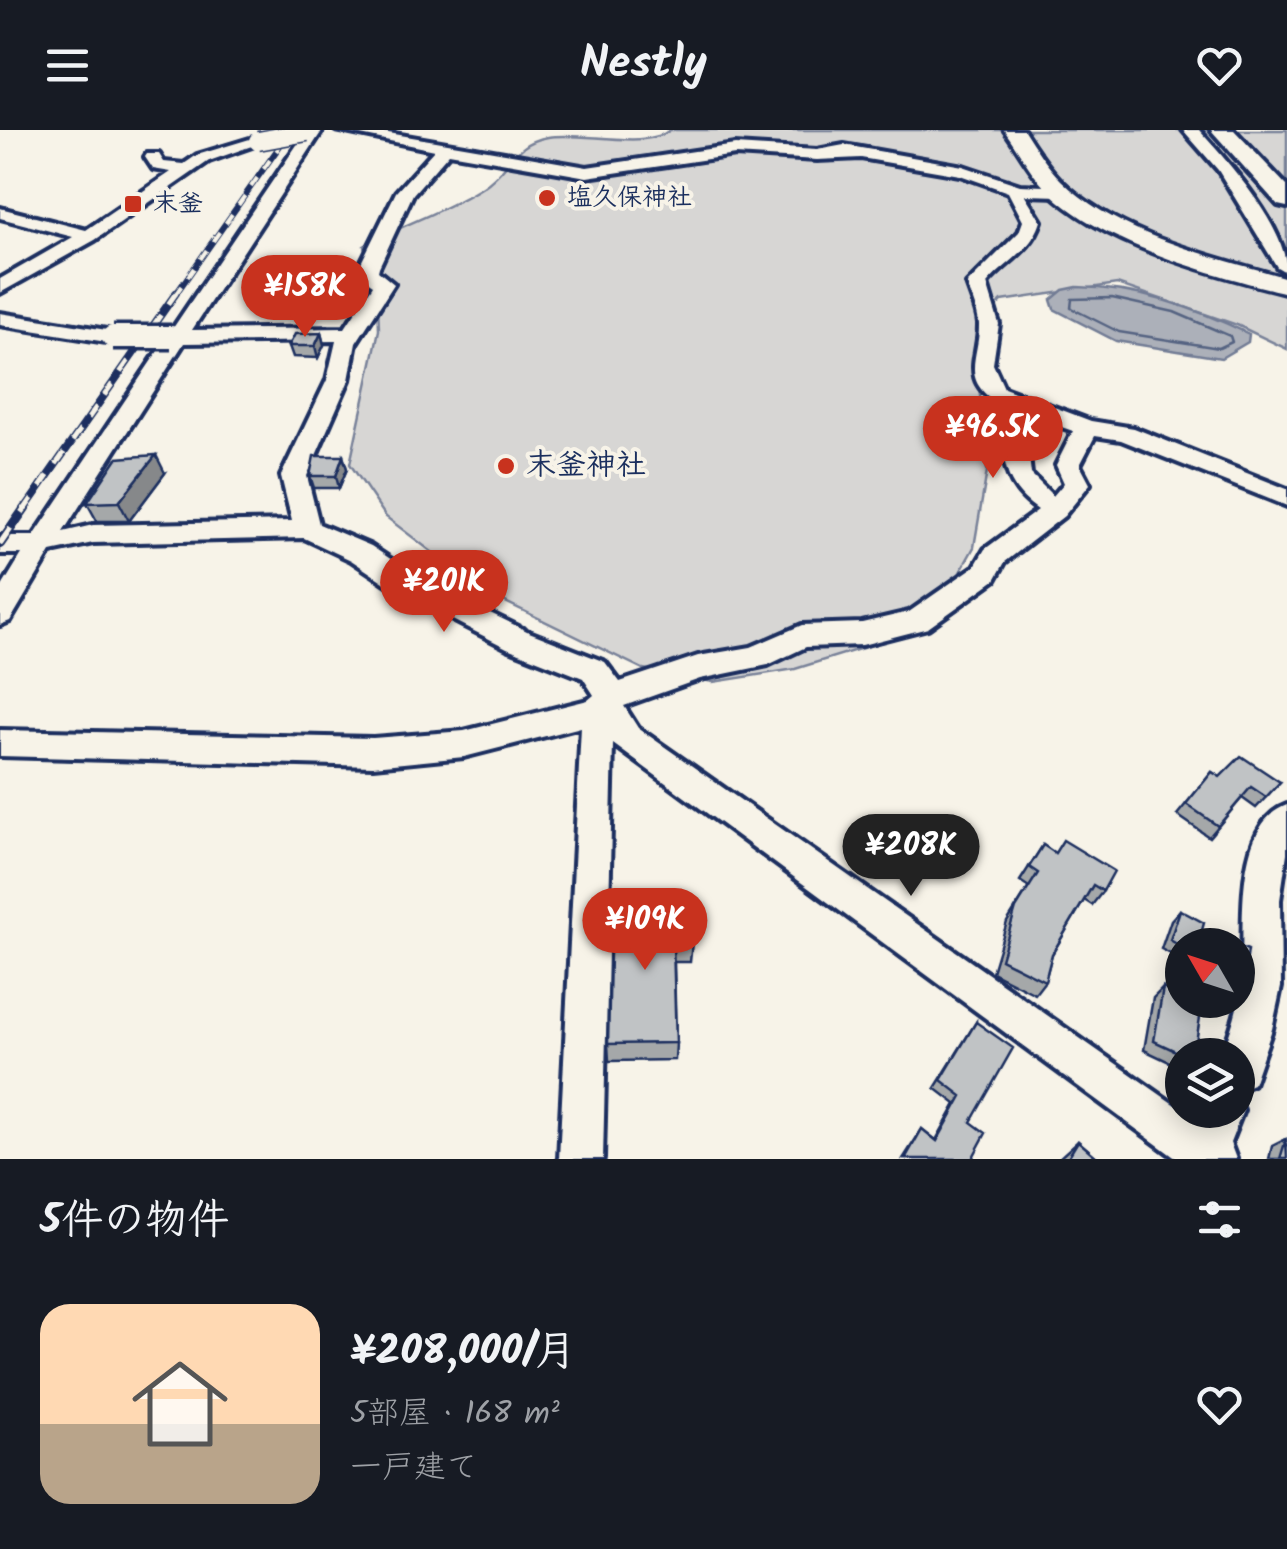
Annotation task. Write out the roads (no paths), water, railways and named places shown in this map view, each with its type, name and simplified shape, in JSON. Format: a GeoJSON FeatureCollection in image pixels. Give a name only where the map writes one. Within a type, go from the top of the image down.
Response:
{"type":"FeatureCollection","features":[{"type":"Feature","properties":{"kind":"highway"},"geometry":{"type":"LineString","coordinates":[[1222,130],[1287,200]]}},
{"type":"Feature","properties":{"kind":"main road"},"geometry":{"type":"LineString","coordinates":[[1014,130],[1060,191],[1094,214],[1164,244],[1287,286]]}},
{"type":"Feature","properties":{"kind":"street"},"geometry":{"type":"LineString","coordinates":[[217,130],[253,142]]}},
{"type":"Feature","properties":{"kind":"street"},"geometry":{"type":"LineString","coordinates":[[344,130],[587,172],[735,150],[818,156],[860,154]]}},
{"type":"Feature","properties":{"kind":"street"},"geometry":{"type":"LineString","coordinates":[[1191,130],[1224,168],[1287,268]]}},
{"type":"Feature","properties":{"kind":"street"},"geometry":{"type":"LineString","coordinates":[[0,287],[90,236],[186,169],[253,142],[313,131]]}},
{"type":"Feature","properties":{"kind":"street"},"geometry":{"type":"LineString","coordinates":[[0,614],[39,544],[313,131]]}},
{"type":"Feature","properties":{"kind":"street"},"geometry":{"type":"LineString","coordinates":[[765,134],[964,170],[1018,190],[1060,191]]}},
{"type":"Feature","properties":{"kind":"street"},"geometry":{"type":"LineString","coordinates":[[308,529],[294,488],[294,476],[327,408],[350,334],[384,284],[368,273],[369,267],[406,192],[443,150]]}},
{"type":"Feature","properties":{"kind":"street"},"geometry":{"type":"LineString","coordinates":[[153,157],[158,166],[186,169]]}},
{"type":"Feature","properties":{"kind":"street"},"geometry":{"type":"LineString","coordinates":[[1018,190],[1016,194],[1032,220],[1030,232],[976,284],[989,324],[982,364],[996,392],[1010,401],[1087,428],[1126,433],[1287,498]]}},
{"type":"Feature","properties":{"kind":"street"},"geometry":{"type":"LineString","coordinates":[[0,212],[90,236]]}},
{"type":"Feature","properties":{"kind":"street"},"geometry":{"type":"LineString","coordinates":[[0,319],[112,337],[350,334]]}},
{"type":"Feature","properties":{"kind":"street"},"geometry":{"type":"LineString","coordinates":[[1010,401],[1013,451],[1022,479],[1028,493],[1056,510]]}},
{"type":"Feature","properties":{"kind":"street"},"geometry":{"type":"LineString","coordinates":[[0,742],[373,752],[464,744],[606,704],[698,668],[757,657],[802,636],[862,634],[918,620],[985,573],[995,556],[1056,510],[1077,484],[1068,464],[1087,428]]}},
{"type":"Feature","properties":{"kind":"street"},"geometry":{"type":"LineString","coordinates":[[0,545],[39,544],[93,534],[308,529],[361,553],[412,587],[518,640],[594,670],[606,704],[626,737],[1210,1145]]}},
{"type":"Feature","properties":{"kind":"street"},"geometry":{"type":"LineString","coordinates":[[580,1159],[606,704]]}},
{"type":"Feature","properties":{"kind":"street"},"geometry":{"type":"LineString","coordinates":[[1250,1038],[1261,984],[1265,866],[1287,820]]}},
{"type":"Feature","properties":{"kind":"water"},"geometry":{"type":"Polygon","coordinates":[[[1077,287],[1144,295],[1208,315],[1249,334],[1248,342],[1221,358],[1116,341],[1054,309],[1051,300],[1063,290],[1077,287]]]}},
{"type":"Feature","properties":{"kind":"railway"},"geometry":{"type":"LineString","coordinates":[[175,295],[291,130]]}},
{"type":"Feature","properties":{"kind":"railway"},"geometry":{"type":"LineString","coordinates":[[24,510],[176,293]]}},
{"type":"Feature","properties":{"kind":"railway"},"geometry":{"type":"LineString","coordinates":[[0,544],[25,508]]}},
{"type":"Feature","properties":{"kind":"place","name":"塩久保神社"},"geometry":{"type":"Point","coordinates":[547,198]}},
{"type":"Feature","properties":{"kind":"place","name":"末釜"},"geometry":{"type":"Point","coordinates":[133,204]}},
{"type":"Feature","properties":{"kind":"place","name":"末釜神社"},"geometry":{"type":"Point","coordinates":[506,466]}}]}
